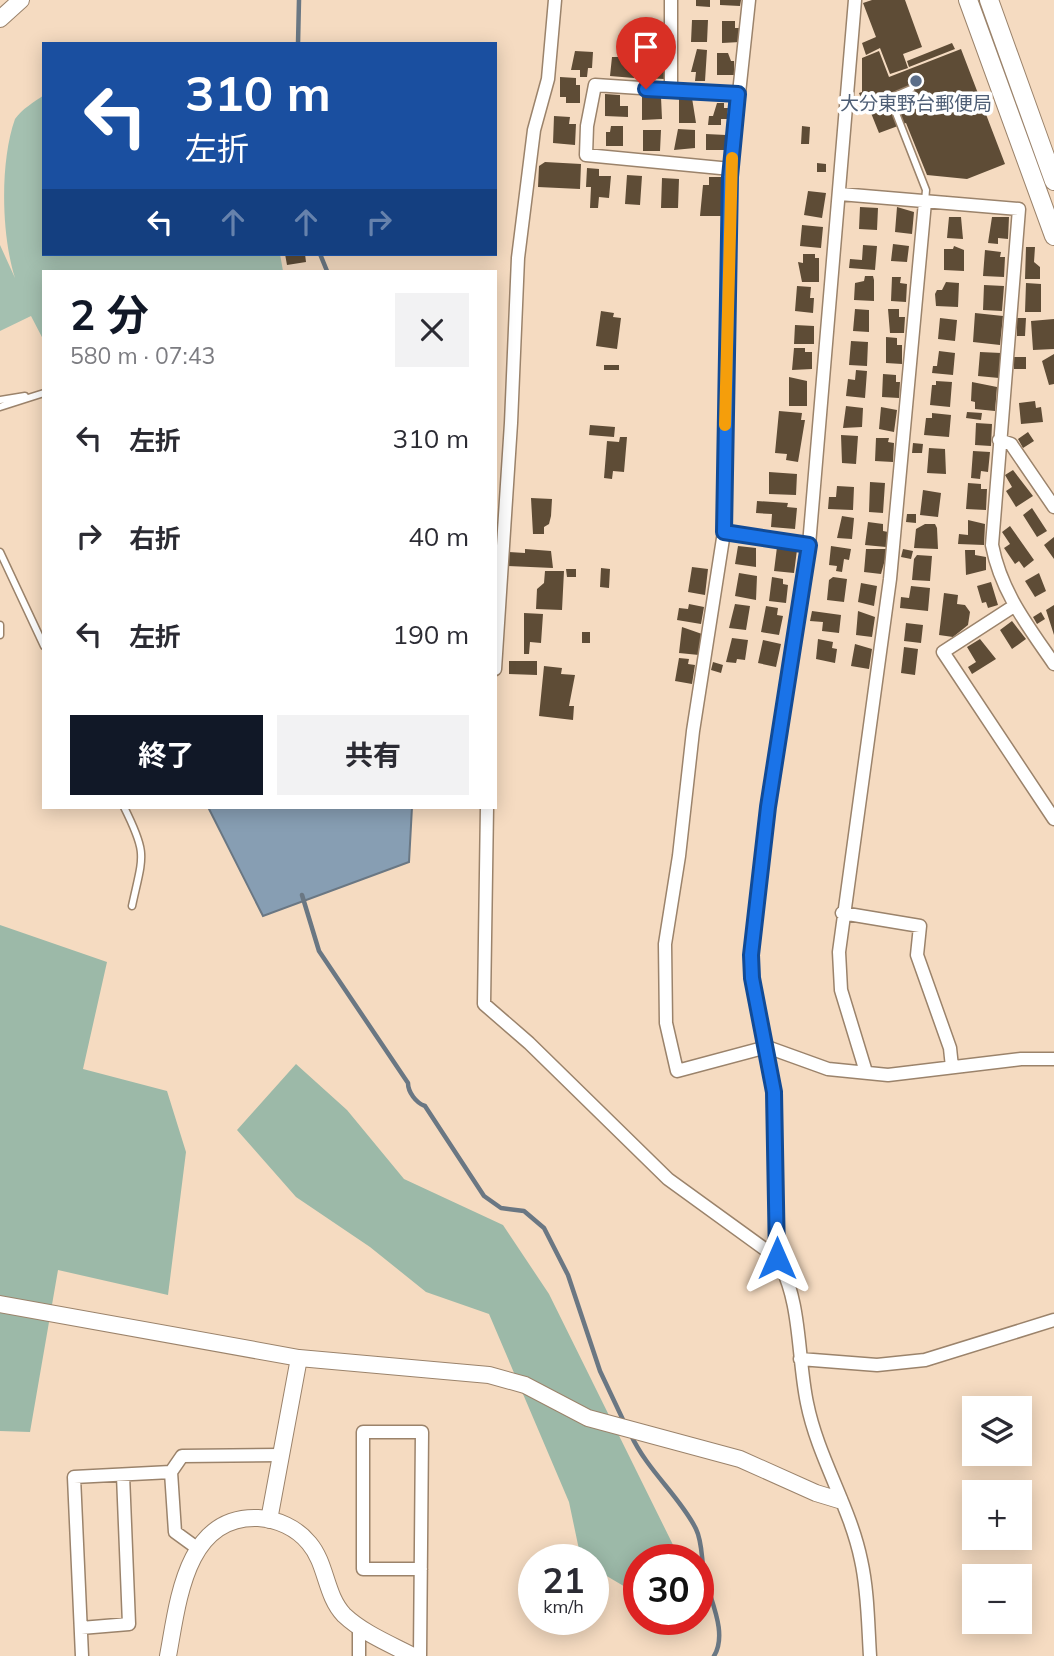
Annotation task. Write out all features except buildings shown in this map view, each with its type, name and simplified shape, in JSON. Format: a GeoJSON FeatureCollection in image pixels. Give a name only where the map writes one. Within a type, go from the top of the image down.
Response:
{"type":"FeatureCollection","features":[{"type":"Feature","properties":{"kind":"main road"},"geometry":{"type":"LineString","coordinates":[[968,0],[1054,236]]}},
{"type":"Feature","properties":{"kind":"main road"},"geometry":{"type":"LineString","coordinates":[[989,0],[1054,181]]}},
{"type":"Feature","properties":{"kind":"street"},"geometry":{"type":"LineString","coordinates":[[0,19],[21,0]]}},
{"type":"Feature","properties":{"kind":"street"},"geometry":{"type":"LineString","coordinates":[[497,640],[512,423],[518,258],[534,130],[548,79],[555,0]]}},
{"type":"Feature","properties":{"kind":"street"},"geometry":{"type":"LineString","coordinates":[[671,0],[671,90]]}},
{"type":"Feature","properties":{"kind":"street"},"geometry":{"type":"LineString","coordinates":[[749,0],[731,169],[724,532],[693,731],[680,856],[665,944],[666,1023],[677,1071],[767,1047],[828,1069],[888,1075],[1054,1059]]}},
{"type":"Feature","properties":{"kind":"street"},"geometry":{"type":"LineString","coordinates":[[777,1258],[774,1092],[752,978],[751,955],[768,807],[809,545],[855,0]]}},
{"type":"Feature","properties":{"kind":"street"},"geometry":{"type":"LineString","coordinates":[[731,169],[586,155],[595,85],[738,94]]}},
{"type":"Feature","properties":{"kind":"street"},"geometry":{"type":"LineString","coordinates":[[840,194],[1019,209],[992,545],[996,564],[1014,606],[1054,664]]}},
{"type":"Feature","properties":{"kind":"street"},"geometry":{"type":"LineString","coordinates":[[866,1072],[841,990],[839,952],[842,913],[890,579],[925,202]]}},
{"type":"Feature","properties":{"kind":"street"},"geometry":{"type":"LineString","coordinates":[[999,440],[1011,444],[1054,507]]}},
{"type":"Feature","properties":{"kind":"street"},"geometry":{"type":"LineString","coordinates":[[724,532],[809,545]]}},
{"type":"Feature","properties":{"kind":"street"},"geometry":{"type":"LineString","coordinates":[[1014,606],[943,652],[1054,819]]}},
{"type":"Feature","properties":{"kind":"street"},"geometry":{"type":"LineString","coordinates":[[487,809],[484,1004],[529,1043],[667,1179],[777,1258],[788,1276],[795,1306],[800,1359],[819,1450],[861,1559],[870,1656]]}},
{"type":"Feature","properties":{"kind":"street"},"geometry":{"type":"LineString","coordinates":[[842,913],[920,926],[917,955],[950,1048],[952,1067]]}},
{"type":"Feature","properties":{"kind":"street"},"geometry":{"type":"LineString","coordinates":[[0,1304],[299,1358],[489,1376],[525,1385],[597,1422],[730,1455],[839,1500]]}},
{"type":"Feature","properties":{"kind":"street"},"geometry":{"type":"LineString","coordinates":[[800,1359],[877,1365],[925,1360],[1054,1320]]}},
{"type":"Feature","properties":{"kind":"street"},"geometry":{"type":"LineString","coordinates":[[269,1520],[299,1358]]}},
{"type":"Feature","properties":{"kind":"street"},"geometry":{"type":"LineString","coordinates":[[420,1656],[421,1569],[422,1432],[363,1432],[363,1569],[421,1569]]}},
{"type":"Feature","properties":{"kind":"street"},"geometry":{"type":"LineString","coordinates":[[197,1548],[175,1532],[171,1472],[183,1456],[281,1455]]}},
{"type":"Feature","properties":{"kind":"street"},"geometry":{"type":"LineString","coordinates":[[82,1656],[74,1477],[171,1472]]}},
{"type":"Feature","properties":{"kind":"street"},"geometry":{"type":"LineString","coordinates":[[81,1628],[129,1624],[123,1475]]}},
{"type":"Feature","properties":{"kind":"street"},"geometry":{"type":"LineString","coordinates":[[168,1656],[186,1575],[197,1548],[224,1525],[245,1518],[269,1520],[292,1528],[309,1542],[320,1560],[338,1606],[359,1626],[413,1656]]}},
{"type":"Feature","properties":{"kind":"street"},"geometry":{"type":"LineString","coordinates":[[359,1626],[359,1656]]}},
{"type":"Feature","properties":{"kind":"lane"},"geometry":{"type":"LineString","coordinates":[[911,89],[890,98],[926,190],[925,202]]}},
{"type":"Feature","properties":{"kind":"lane"},"geometry":{"type":"LineString","coordinates":[[0,400],[42,393]]}},
{"type":"Feature","properties":{"kind":"lane"},"geometry":{"type":"LineString","coordinates":[[0,407],[42,394]]}},
{"type":"Feature","properties":{"kind":"lane"},"geometry":{"type":"LineString","coordinates":[[0,552],[42,642]]}},
{"type":"Feature","properties":{"kind":"lane"},"geometry":{"type":"LineString","coordinates":[[0,625],[0,635]]}},
{"type":"Feature","properties":{"kind":"lane"},"geometry":{"type":"LineString","coordinates":[[125,809],[142,844],[143,854],[132,906]]}},
{"type":"Feature","properties":{"kind":"green space"},"geometry":{"type":"Polygon","coordinates":[[[42,96],[42,256],[280,256],[283,270],[42,270],[42,337],[31,316],[0,331],[0,245],[15,278],[5,219],[7,155],[15,119],[42,96]]]}},
{"type":"Feature","properties":{"kind":"green space"},"geometry":{"type":"Polygon","coordinates":[[[0,925],[107,962],[83,1069],[167,1091],[186,1152],[168,1295],[58,1270],[30,1432],[0,1431],[0,925]]]}},
{"type":"Feature","properties":{"kind":"green space"},"geometry":{"type":"Polygon","coordinates":[[[296,1064],[347,1110],[404,1179],[503,1225],[549,1294],[673,1544],[623,1544],[623,1586],[609,1577],[609,1544],[578,1544],[569,1502],[489,1314],[426,1292],[370,1247],[296,1197],[237,1130],[296,1064]]]}},
{"type":"Feature","properties":{"kind":"water"},"geometry":{"type":"Polygon","coordinates":[[[209,809],[412,809],[409,862],[263,916],[209,809]]]}},
{"type":"Feature","properties":{"kind":"waterway"},"geometry":{"type":"LineString","coordinates":[[298,42],[299,0]]}},
{"type":"Feature","properties":{"kind":"waterway"},"geometry":{"type":"LineString","coordinates":[[321,256],[327,270]]}},
{"type":"Feature","properties":{"kind":"waterway"},"geometry":{"type":"LineString","coordinates":[[302,895],[319,951],[408,1083],[413,1097],[425,1106],[484,1196],[501,1208],[524,1211],[544,1228],[568,1275],[600,1371],[625,1424]]}},
{"type":"Feature","properties":{"kind":"waterway"},"geometry":{"type":"LineString","coordinates":[[631,1435],[646,1460],[690,1517],[698,1534],[705,1577],[719,1627],[718,1647],[714,1656]]}},
{"type":"Feature","properties":{"kind":"slow traffic"},"geometry":{"type":"LineString","coordinates":[[725,425],[732,158]]}},
{"type":"Feature","properties":{"kind":"place","name":"大分東野台郵便局"},"geometry":{"type":"Point","coordinates":[916,81]}},
{"type":"Feature","properties":{"kind":"route"},"geometry":{"type":"LineString","coordinates":[[646,89],[738,94],[730,177],[724,532],[809,545],[768,807],[751,955],[752,978],[774,1092],[777,1258]]}}]}
